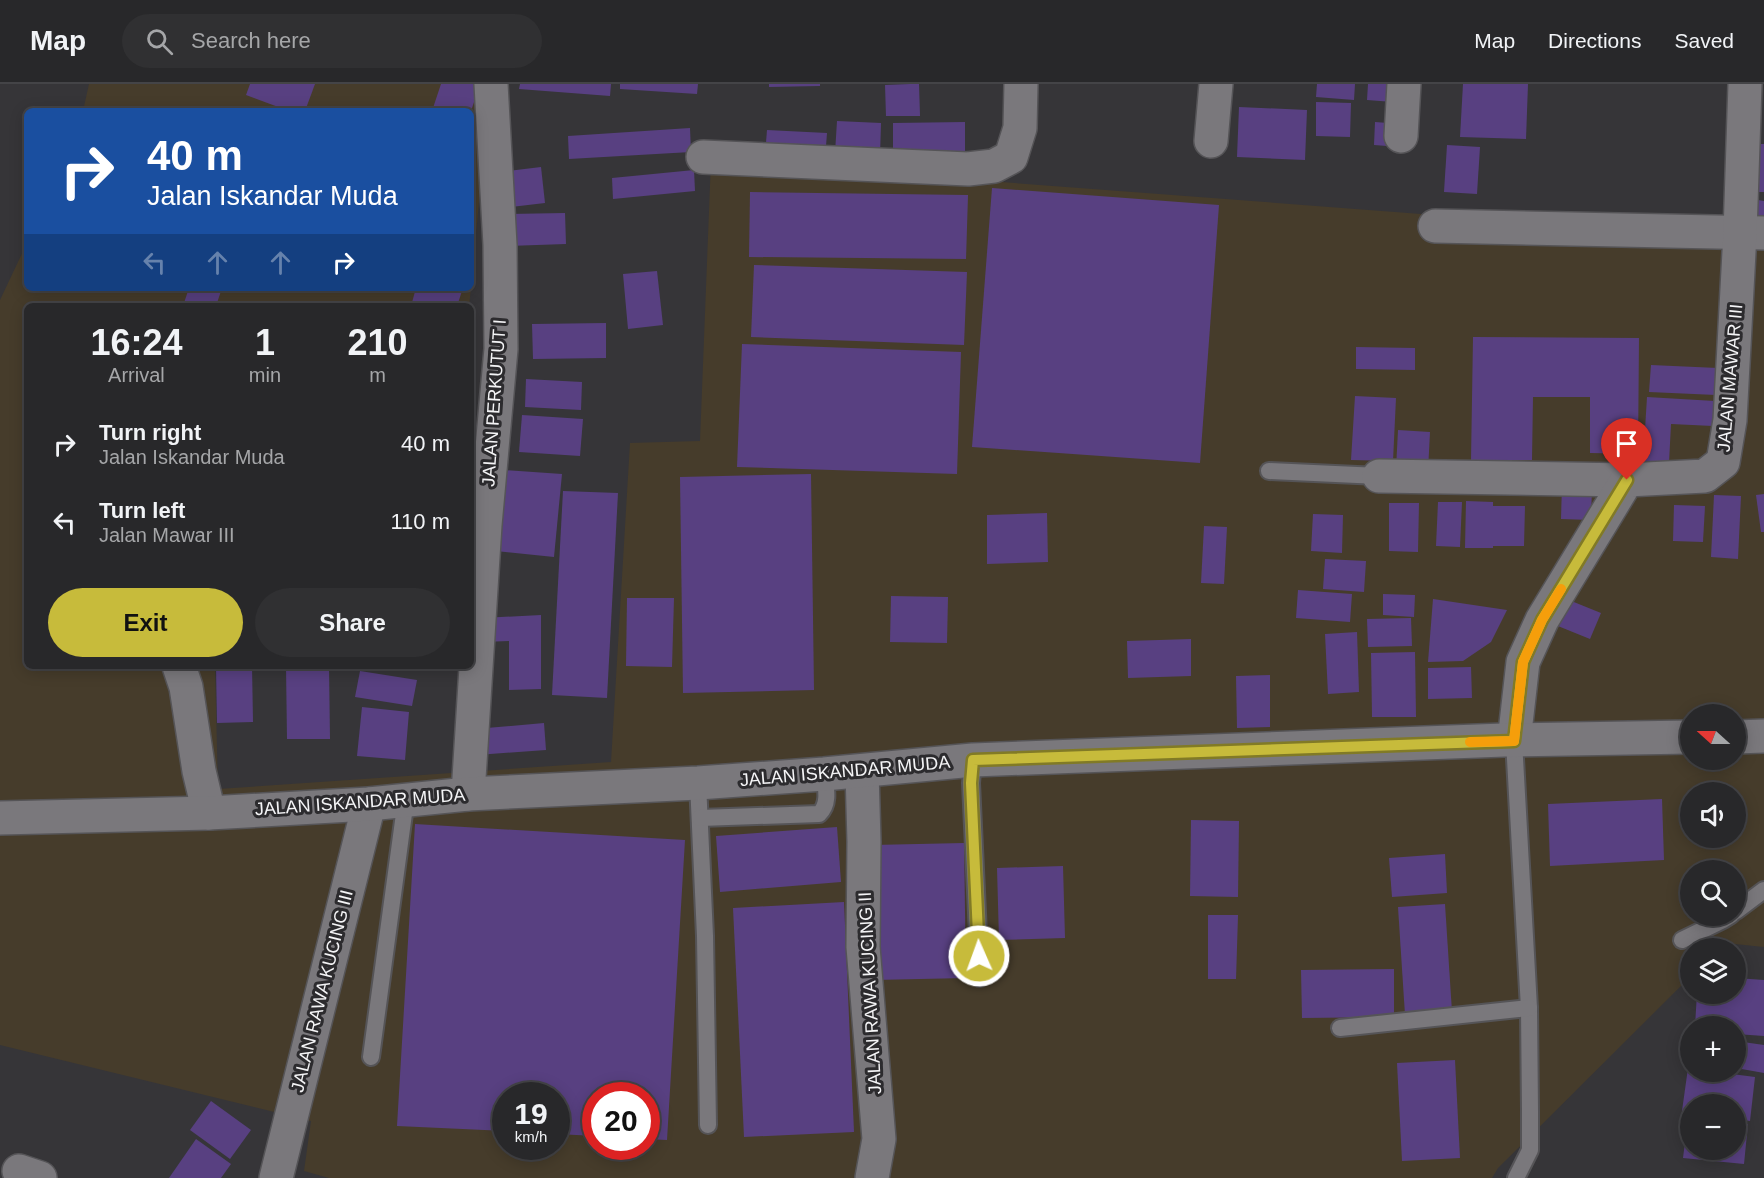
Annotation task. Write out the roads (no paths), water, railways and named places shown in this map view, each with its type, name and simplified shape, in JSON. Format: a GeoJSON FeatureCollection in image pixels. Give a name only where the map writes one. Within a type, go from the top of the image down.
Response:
{"type":"FeatureCollection","features":[{"type":"Feature","properties":{"kind":"street","name":"JALAN PERKUTUT I"},"geometry":{"type":"LineString","coordinates":[[468,794],[485,525],[501,349],[500,245],[491,84]]}},
{"type":"Feature","properties":{"kind":"street"},"geometry":{"type":"LineString","coordinates":[[703,157],[968,169],[994,166],[1011,157],[1020,128],[1021,84]]}},
{"type":"Feature","properties":{"kind":"street"},"geometry":{"type":"LineString","coordinates":[[1211,141],[1216,84]]}},
{"type":"Feature","properties":{"kind":"street"},"geometry":{"type":"LineString","coordinates":[[1401,136],[1404,84]]}},
{"type":"Feature","properties":{"kind":"street","name":"JALAN MAWAR III"},"geometry":{"type":"LineString","coordinates":[[1378,476],[1627,480],[1705,476],[1723,462],[1752,233],[1745,84]]}},
{"type":"Feature","properties":{"kind":"street"},"geometry":{"type":"LineString","coordinates":[[1435,226],[1752,233]]}},
{"type":"Feature","properties":{"kind":"street"},"geometry":{"type":"LineString","coordinates":[[1514,741],[1523,662],[1542,620],[1627,480]]}},
{"type":"Feature","properties":{"kind":"street"},"geometry":{"type":"LineString","coordinates":[[180,669],[186,687],[199,771],[209,813]]}},
{"type":"Feature","properties":{"kind":"street"},"geometry":{"type":"LineString","coordinates":[[1746,736],[1764,736]]}},
{"type":"Feature","properties":{"kind":"street","name":"JALAN ISKANDAR MUDA"},"geometry":{"type":"LineString","coordinates":[[0,818],[209,813],[369,804],[468,794],[698,783],[824,774],[973,760],[1680,737]]}},
{"type":"Feature","properties":{"kind":"street","name":"JALAN RAWA KUCING II"},"geometry":{"type":"LineString","coordinates":[[862,771],[863,947],[879,1139],[873,1178]]}},
{"type":"Feature","properties":{"kind":"street","name":"JALAN RAWA KUCING III"},"geometry":{"type":"LineString","coordinates":[[276,1178],[369,804]]}},
{"type":"Feature","properties":{"kind":"lane"},"geometry":{"type":"LineString","coordinates":[[1269,471],[1378,476]]}},
{"type":"Feature","properties":{"kind":"lane"},"geometry":{"type":"LineString","coordinates":[[1514,741],[1529,1008],[1530,1150],[1516,1178]]}},
{"type":"Feature","properties":{"kind":"lane"},"geometry":{"type":"LineString","coordinates":[[973,760],[971,783],[980,978]]}},
{"type":"Feature","properties":{"kind":"lane"},"geometry":{"type":"LineString","coordinates":[[700,818],[819,814],[825,809],[826,802],[824,774]]}},
{"type":"Feature","properties":{"kind":"lane"},"geometry":{"type":"LineString","coordinates":[[698,783],[705,936],[708,1125]]}},
{"type":"Feature","properties":{"kind":"lane"},"geometry":{"type":"LineString","coordinates":[[371,1057],[406,800]]}},
{"type":"Feature","properties":{"kind":"lane"},"geometry":{"type":"LineString","coordinates":[[1746,904],[1764,890]]}},
{"type":"Feature","properties":{"kind":"lane"},"geometry":{"type":"LineString","coordinates":[[1686,938],[1711,926]]}},
{"type":"Feature","properties":{"kind":"lane"},"geometry":{"type":"LineString","coordinates":[[1340,1028],[1529,1008]]}}]}
